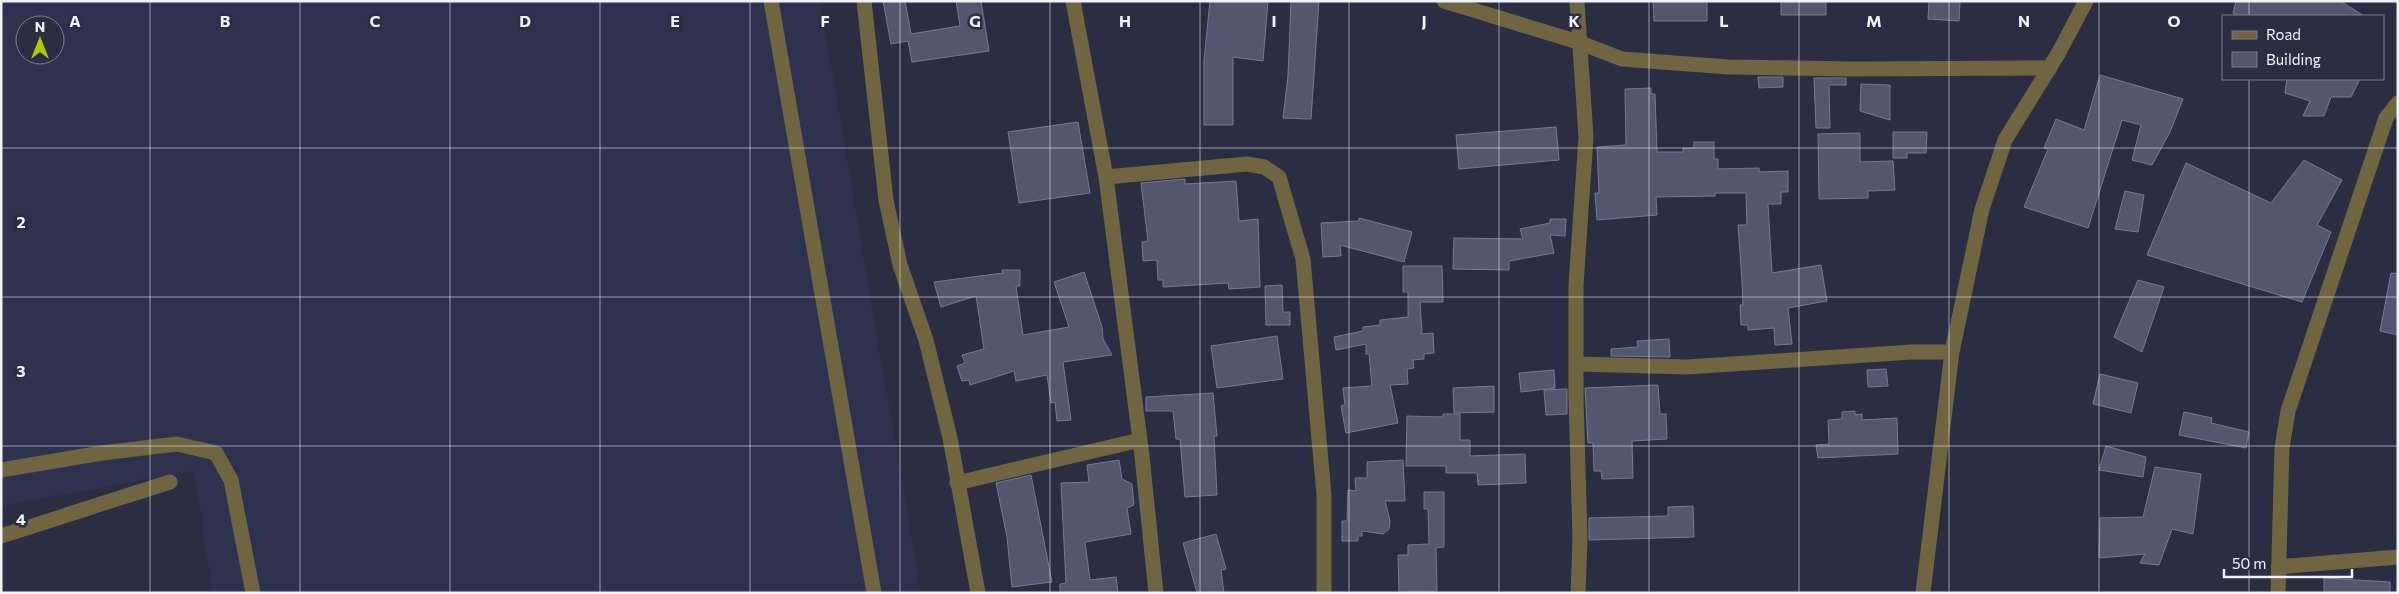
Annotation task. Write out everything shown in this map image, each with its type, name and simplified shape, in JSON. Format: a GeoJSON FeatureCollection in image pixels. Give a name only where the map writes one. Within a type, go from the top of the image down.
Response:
{"type":"FeatureCollection","features":[{"type":"Feature","properties":{"kind":"street"},"geometry":{"type":"LineString","coordinates":[[772,1],[874,593]]}},
{"type":"Feature","properties":{"kind":"street"},"geometry":{"type":"LineString","coordinates":[[864,1],[886,200],[900,265],[926,340],[950,438],[978,593]]}},
{"type":"Feature","properties":{"kind":"street"},"geometry":{"type":"LineString","coordinates":[[1073,1],[1106,177],[1140,440],[1156,593]]}},
{"type":"Feature","properties":{"kind":"street"},"geometry":{"type":"LineString","coordinates":[[1444,1],[1578,42],[1622,60],[1728,67],[2050,68]]}},
{"type":"Feature","properties":{"kind":"street"},"geometry":{"type":"LineString","coordinates":[[1577,1],[1578,42],[1586,137],[1578,245],[1576,364],[1580,539],[1578,593]]}},
{"type":"Feature","properties":{"kind":"street"},"geometry":{"type":"LineString","coordinates":[[1923,593],[1952,352],[1982,209],[2005,140],[2050,68],[2086,1]]}},
{"type":"Feature","properties":{"kind":"street"},"geometry":{"type":"LineString","coordinates":[[2278,593],[2282,448],[2288,411],[2386,118],[2398,103]]}},
{"type":"Feature","properties":{"kind":"street"},"geometry":{"type":"LineString","coordinates":[[1106,177],[1247,164],[1264,167],[1279,177],[1303,259],[1324,495],[1324,593]]}},
{"type":"Feature","properties":{"kind":"street"},"geometry":{"type":"LineString","coordinates":[[1576,364],[1688,367],[1912,352],[1952,352]]}},
{"type":"Feature","properties":{"kind":"street"},"geometry":{"type":"LineString","coordinates":[[957,483],[1140,440]]}},
{"type":"Feature","properties":{"kind":"street"},"geometry":{"type":"LineString","coordinates":[[1,470],[102,453],[177,444],[216,453],[232,480],[253,593]]}},
{"type":"Feature","properties":{"kind":"street"},"geometry":{"type":"LineString","coordinates":[[1,536],[170,482]]}},
{"type":"Feature","properties":{"kind":"street"},"geometry":{"type":"LineString","coordinates":[[2278,567],[2398,557]]}},
{"type":"Feature","properties":{"kind":"shaded area"},"geometry":{"type":"Polygon","coordinates":[[[1,1],[820,1],[921,593],[212,593],[195,476],[192,471],[1,506],[1,1]]]}},
{"type":"Feature","properties":{"kind":"building"},"geometry":{"type":"Polygon","coordinates":[[[883,1],[905,1],[911,34],[960,26],[956,1],[981,1],[989,51],[912,62],[908,41],[891,44],[883,1]]]}},
{"type":"Feature","properties":{"kind":"building"},"geometry":{"type":"Polygon","coordinates":[[[1210,1],[1268,1],[1263,61],[1233,57],[1233,125],[1204,125],[1204,60],[1210,1]]]}},
{"type":"Feature","properties":{"kind":"building"},"geometry":{"type":"Polygon","coordinates":[[[1291,1],[1319,1],[1311,119],[1283,118],[1288,76],[1291,1]]]}},
{"type":"Feature","properties":{"kind":"building"},"geometry":{"type":"Polygon","coordinates":[[[1653,1],[1707,1],[1707,21],[1654,21],[1653,1]]]}},
{"type":"Feature","properties":{"kind":"building"},"geometry":{"type":"Polygon","coordinates":[[[1781,1],[1826,1],[1826,15],[1781,15],[1781,1]]]}},
{"type":"Feature","properties":{"kind":"building"},"geometry":{"type":"Polygon","coordinates":[[[1929,1],[1960,1],[1959,21],[1928,19],[1929,1]]]}},
{"type":"Feature","properties":{"kind":"building"},"geometry":{"type":"Polygon","coordinates":[[[2236,1],[2340,1],[2362,15],[2237,15],[2233,13],[2236,1]]]}},
{"type":"Feature","properties":{"kind":"building"},"geometry":{"type":"Polygon","coordinates":[[[2100,75],[2183,99],[2170,132],[2152,165],[2132,160],[2141,125],[2122,120],[2088,228],[2024,207],[2048,149],[2044,148],[2056,119],[2084,130],[2100,75]]]}},
{"type":"Feature","properties":{"kind":"building"},"geometry":{"type":"Polygon","coordinates":[[[1758,77],[1783,77],[1783,87],[1759,88],[1758,77]]]}},
{"type":"Feature","properties":{"kind":"building"},"geometry":{"type":"Polygon","coordinates":[[[1814,78],[1846,78],[1846,85],[1829,85],[1830,128],[1816,128],[1814,78]]]}},
{"type":"Feature","properties":{"kind":"building"},"geometry":{"type":"Polygon","coordinates":[[[2287,80],[2360,80],[2351,97],[2331,97],[2324,116],[2303,116],[2310,101],[2285,93],[2287,80]]]}},
{"type":"Feature","properties":{"kind":"building"},"geometry":{"type":"Polygon","coordinates":[[[1861,84],[1890,85],[1890,120],[1860,111],[1861,84]]]}},
{"type":"Feature","properties":{"kind":"building"},"geometry":{"type":"Polygon","coordinates":[[[1651,88],[1651,94],[1655,94],[1657,152],[1683,152],[1683,148],[1694,148],[1694,142],[1714,142],[1714,159],[1718,159],[1718,169],[1759,168],[1759,172],[1788,171],[1788,192],[1781,192],[1781,204],[1768,204],[1772,273],[1821,265],[1827,301],[1788,308],[1792,344],[1775,345],[1774,328],[1748,330],[1748,325],[1741,325],[1740,305],[1743,305],[1738,225],[1747,225],[1746,193],[1715,193],[1715,196],[1656,197],[1657,215],[1597,220],[1595,193],[1599,193],[1597,147],[1626,145],[1625,89],[1651,88]]]}},
{"type":"Feature","properties":{"kind":"building"},"geometry":{"type":"Polygon","coordinates":[[[1078,122],[1090,193],[1019,203],[1008,132],[1078,122]]]}},
{"type":"Feature","properties":{"kind":"building"},"geometry":{"type":"Polygon","coordinates":[[[1556,127],[1559,160],[1459,169],[1456,135],[1556,127]]]}},
{"type":"Feature","properties":{"kind":"building"},"geometry":{"type":"Polygon","coordinates":[[[1893,132],[1927,132],[1926,153],[1907,153],[1907,158],[1893,158],[1893,132]]]}},
{"type":"Feature","properties":{"kind":"building"},"geometry":{"type":"Polygon","coordinates":[[[1860,133],[1860,162],[1893,161],[1895,190],[1868,191],[1868,198],[1819,199],[1818,134],[1860,133]]]}},
{"type":"Feature","properties":{"kind":"building"},"geometry":{"type":"Polygon","coordinates":[[[2304,160],[2342,180],[2317,225],[2331,232],[2302,302],[2147,255],[2186,163],[2271,203],[2304,160]]]}},
{"type":"Feature","properties":{"kind":"building"},"geometry":{"type":"Polygon","coordinates":[[[1185,179],[1185,184],[1236,181],[1239,221],[1258,219],[1260,287],[1229,289],[1228,283],[1163,287],[1163,280],[1158,280],[1157,260],[1143,261],[1142,242],[1148,241],[1141,183],[1185,179]]]}},
{"type":"Feature","properties":{"kind":"building"},"geometry":{"type":"Polygon","coordinates":[[[2125,191],[2144,195],[2138,232],[2115,229],[2125,191]]]}},
{"type":"Feature","properties":{"kind":"building"},"geometry":{"type":"Polygon","coordinates":[[[1359,218],[1412,232],[1404,262],[1340,245],[1341,256],[1323,257],[1321,223],[1359,221],[1359,218]]]}},
{"type":"Feature","properties":{"kind":"building"},"geometry":{"type":"Polygon","coordinates":[[[1550,219],[1566,219],[1565,236],[1550,235],[1554,253],[1509,261],[1509,270],[1453,269],[1454,238],[1523,239],[1520,229],[1550,223],[1550,219]]]}},
{"type":"Feature","properties":{"kind":"building"},"geometry":{"type":"Polygon","coordinates":[[[1403,266],[1442,266],[1443,302],[1420,302],[1422,334],[1433,333],[1434,353],[1424,354],[1424,359],[1413,360],[1414,368],[1407,369],[1408,384],[1390,385],[1398,423],[1346,433],[1341,406],[1345,405],[1343,388],[1372,386],[1369,354],[1366,354],[1366,344],[1336,350],[1334,337],[1363,331],[1363,327],[1380,325],[1380,320],[1408,317],[1408,292],[1403,292],[1403,266]]]}},
{"type":"Feature","properties":{"kind":"building"},"geometry":{"type":"Polygon","coordinates":[[[1002,270],[1020,270],[1020,286],[1016,286],[1023,335],[1069,327],[1054,282],[1084,272],[1102,327],[1103,339],[1112,355],[1063,362],[1071,420],[1057,421],[1055,402],[1051,403],[1047,375],[1016,381],[1014,371],[970,385],[969,380],[962,381],[957,366],[965,363],[962,355],[984,349],[976,296],[941,307],[934,282],[1003,273],[1002,270]]]}},
{"type":"Feature","properties":{"kind":"building"},"geometry":{"type":"Polygon","coordinates":[[[2391,273],[2398,274],[2398,335],[2380,331],[2391,273]]]}},
{"type":"Feature","properties":{"kind":"building"},"geometry":{"type":"Polygon","coordinates":[[[2138,280],[2164,287],[2142,352],[2114,337],[2138,280]]]}},
{"type":"Feature","properties":{"kind":"building"},"geometry":{"type":"Polygon","coordinates":[[[1282,285],[1283,312],[1290,312],[1290,325],[1266,325],[1265,286],[1282,285]]]}},
{"type":"Feature","properties":{"kind":"building"},"geometry":{"type":"Polygon","coordinates":[[[1277,336],[1283,379],[1217,388],[1211,346],[1277,336]]]}},
{"type":"Feature","properties":{"kind":"building"},"geometry":{"type":"Polygon","coordinates":[[[1669,339],[1670,357],[1611,356],[1611,349],[1638,347],[1637,341],[1669,339]]]}},
{"type":"Feature","properties":{"kind":"building"},"geometry":{"type":"Polygon","coordinates":[[[1886,369],[1888,386],[1868,387],[1867,370],[1886,369]]]}},
{"type":"Feature","properties":{"kind":"building"},"geometry":{"type":"Polygon","coordinates":[[[1554,370],[1555,388],[1521,392],[1519,373],[1554,370]]]}},
{"type":"Feature","properties":{"kind":"building"},"geometry":{"type":"Polygon","coordinates":[[[2100,374],[2138,383],[2131,413],[2093,404],[2100,374]]]}},
{"type":"Feature","properties":{"kind":"building"},"geometry":{"type":"Polygon","coordinates":[[[1658,385],[1660,414],[1666,414],[1667,439],[1632,441],[1633,478],[1602,479],[1601,471],[1594,471],[1593,443],[1588,443],[1585,388],[1658,385]]]}},
{"type":"Feature","properties":{"kind":"building"},"geometry":{"type":"Polygon","coordinates":[[[1494,386],[1494,412],[1454,413],[1453,388],[1494,386]]]}},
{"type":"Feature","properties":{"kind":"building"},"geometry":{"type":"Polygon","coordinates":[[[1567,389],[1567,414],[1546,415],[1544,390],[1567,389]]]}},
{"type":"Feature","properties":{"kind":"building"},"geometry":{"type":"Polygon","coordinates":[[[1213,393],[1217,436],[1214,436],[1217,495],[1185,497],[1180,439],[1176,439],[1173,411],[1146,411],[1146,397],[1213,393]]]}},
{"type":"Feature","properties":{"kind":"building"},"geometry":{"type":"Polygon","coordinates":[[[1855,411],[1855,415],[1862,414],[1862,420],[1897,418],[1898,454],[1818,458],[1816,445],[1829,444],[1828,420],[1842,419],[1842,412],[1855,411]]]}},
{"type":"Feature","properties":{"kind":"building"},"geometry":{"type":"Polygon","coordinates":[[[2184,412],[2212,418],[2211,423],[2249,432],[2246,448],[2179,435],[2184,412]]]}},
{"type":"Feature","properties":{"kind":"building"},"geometry":{"type":"Polygon","coordinates":[[[1443,414],[1460,414],[1460,440],[1470,440],[1470,456],[1525,454],[1526,483],[1478,485],[1477,473],[1446,473],[1446,466],[1406,466],[1407,416],[1443,417],[1443,414]]]}},
{"type":"Feature","properties":{"kind":"building"},"geometry":{"type":"Polygon","coordinates":[[[2106,446],[2146,457],[2143,477],[2099,470],[2106,446]]]}},
{"type":"Feature","properties":{"kind":"building"},"geometry":{"type":"Polygon","coordinates":[[[1119,460],[1122,479],[1132,484],[1134,505],[1127,508],[1131,534],[1085,542],[1090,580],[1116,577],[1118,593],[1060,593],[1060,584],[1066,583],[1061,483],[1089,482],[1087,465],[1119,460]]]}},
{"type":"Feature","properties":{"kind":"building"},"geometry":{"type":"Polygon","coordinates":[[[1403,460],[1405,501],[1385,501],[1390,521],[1389,529],[1383,534],[1362,531],[1362,536],[1358,536],[1358,541],[1342,541],[1342,521],[1347,521],[1348,490],[1356,491],[1355,478],[1367,478],[1367,462],[1403,460]]]}},
{"type":"Feature","properties":{"kind":"building"},"geometry":{"type":"Polygon","coordinates":[[[2155,467],[2201,474],[2193,534],[2172,529],[2159,565],[2140,563],[2145,554],[2099,558],[2100,518],[2143,517],[2155,467]]]}},
{"type":"Feature","properties":{"kind":"building"},"geometry":{"type":"Polygon","coordinates":[[[1031,475],[1052,582],[1012,587],[1007,537],[996,483],[1031,475]]]}},
{"type":"Feature","properties":{"kind":"building"},"geometry":{"type":"Polygon","coordinates":[[[1424,492],[1444,492],[1444,547],[1436,548],[1437,591],[1399,592],[1398,555],[1408,555],[1408,545],[1429,544],[1428,509],[1424,509],[1424,492]]]}},
{"type":"Feature","properties":{"kind":"building"},"geometry":{"type":"Polygon","coordinates":[[[1693,506],[1694,537],[1589,540],[1589,518],[1668,516],[1668,507],[1693,506]]]}},
{"type":"Feature","properties":{"kind":"building"},"geometry":{"type":"Polygon","coordinates":[[[1216,534],[1226,569],[1221,570],[1224,593],[1197,593],[1183,543],[1216,534]]]}},
{"type":"Feature","properties":{"kind":"building"},"geometry":{"type":"Polygon","coordinates":[[[2324,578],[2390,582],[2390,593],[2324,593],[2324,578]]]}}]}
